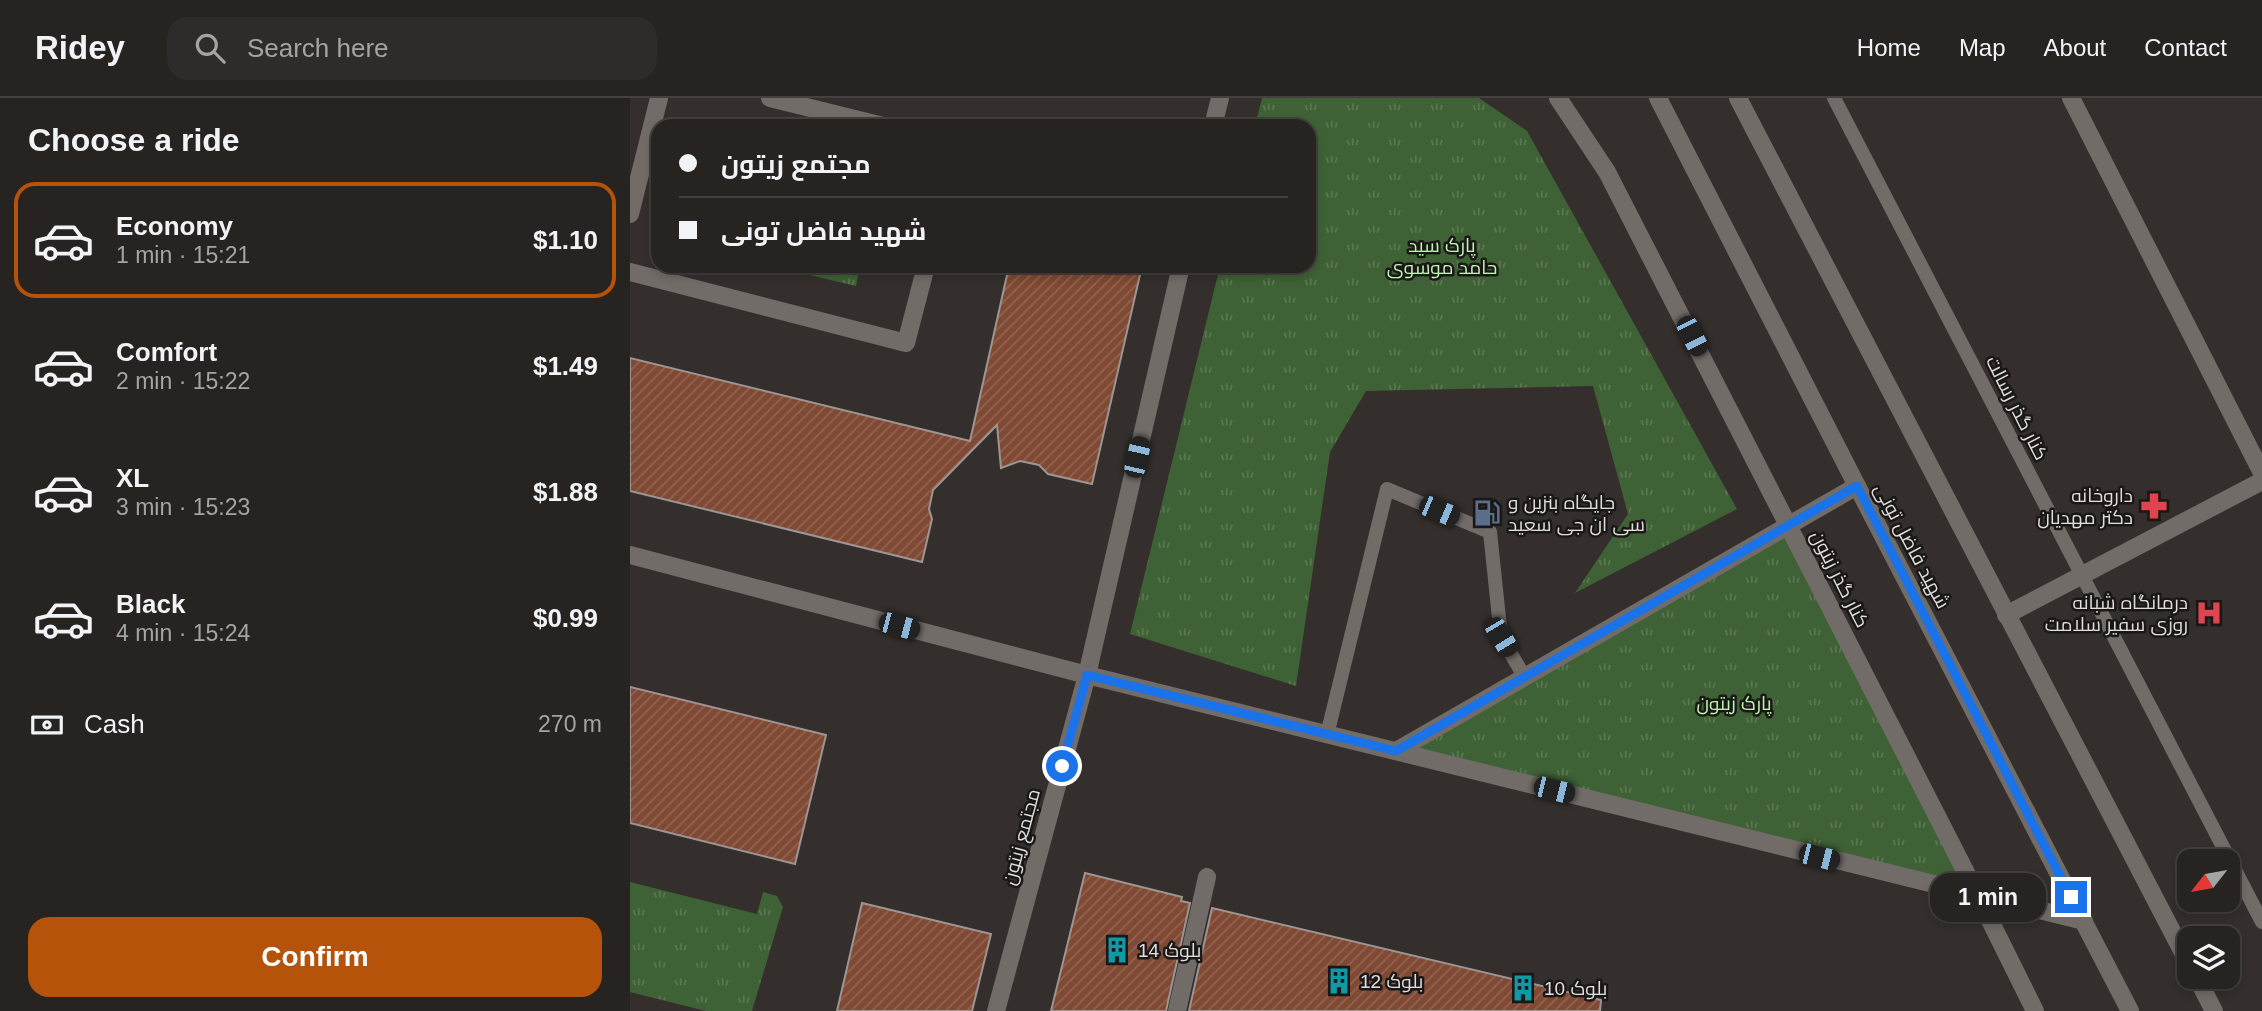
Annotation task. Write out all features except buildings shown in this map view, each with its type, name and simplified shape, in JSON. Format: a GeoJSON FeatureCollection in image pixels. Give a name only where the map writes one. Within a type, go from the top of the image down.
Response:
{"type":"FeatureCollection","features":[{"type":"Feature","properties":{"kind":"main road"},"geometry":{"type":"LineString","coordinates":[[654,119],[659,98]]}},
{"type":"Feature","properties":{"kind":"main road"},"geometry":{"type":"LineString","coordinates":[[770,98],[855,119]]}},
{"type":"Feature","properties":{"kind":"main road"},"geometry":{"type":"LineString","coordinates":[[1215,119],[1220,98]]}},
{"type":"Feature","properties":{"kind":"main road","name":"کنار گذر زیتون"},"geometry":{"type":"LineString","coordinates":[[1558,98],[1607,172],[2035,1011]]}},
{"type":"Feature","properties":{"kind":"main road","name":"شهید فاضل تونی"},"geometry":{"type":"LineString","coordinates":[[1658,98],[2130,1011]]}},
{"type":"Feature","properties":{"kind":"main road"},"geometry":{"type":"LineString","coordinates":[[1738,98],[2177,941]]}},
{"type":"Feature","properties":{"kind":"main road"},"geometry":{"type":"LineString","coordinates":[[2071,98],[2262,472]]}},
{"type":"Feature","properties":{"kind":"main road"},"geometry":{"type":"LineString","coordinates":[[630,214],[651,130]]}},
{"type":"Feature","properties":{"kind":"main road"},"geometry":{"type":"LineString","coordinates":[[630,272],[906,342],[924,273]]}},
{"type":"Feature","properties":{"kind":"main road","name":"مجتمع زیتون"},"geometry":{"type":"LineString","coordinates":[[996,1011],[1087,675],[1179,273]]}},
{"type":"Feature","properties":{"kind":"main road"},"geometry":{"type":"LineString","coordinates":[[2006,615],[2262,481]]}},
{"type":"Feature","properties":{"kind":"main road"},"geometry":{"type":"LineString","coordinates":[[1396,751],[1857,486]]}},
{"type":"Feature","properties":{"kind":"main road"},"geometry":{"type":"LineString","coordinates":[[630,555],[1087,675],[2084,921]]}},
{"type":"Feature","properties":{"kind":"main road"},"geometry":{"type":"LineString","coordinates":[[1177,1011],[1207,877]]}},
{"type":"Feature","properties":{"kind":"main road"},"geometry":{"type":"LineString","coordinates":[[2203,989],[2214,1011]]}},
{"type":"Feature","properties":{"kind":"lane","name":"کنار گذر رسالت"},"geometry":{"type":"LineString","coordinates":[[1834,98],[2262,922]]}},
{"type":"Feature","properties":{"kind":"lane"},"geometry":{"type":"LineString","coordinates":[[1327,735],[1387,489],[1490,532],[1501,637],[1524,676]]}},
{"type":"Feature","properties":{"kind":"green space","name":"پارک سید حامد موسوی"},"geometry":{"type":"Polygon","coordinates":[[[1262,98],[1479,98],[1527,131],[1737,509],[1575,593],[1628,514],[1593,386],[1366,391],[1330,452],[1296,686],[1130,634],[1218,273],[1316,273],[1316,119],[1257,119],[1262,98]]]}},
{"type":"Feature","properties":{"kind":"green space"},"geometry":{"type":"Polygon","coordinates":[[[801,273],[859,273],[856,286],[801,273]]]}},
{"type":"Feature","properties":{"kind":"green space","name":"پارک زیتون"},"geometry":{"type":"Polygon","coordinates":[[[1788,524],[1978,896],[1396,751],[1788,524]]]}},
{"type":"Feature","properties":{"kind":"green space"},"geometry":{"type":"Polygon","coordinates":[[[630,882],[757,914],[763,892],[777,896],[783,907],[752,1011],[706,1011],[630,992],[630,882]]]}},
{"type":"Feature","properties":{"kind":"place","name":"داروخانه دکتر مهدیان"},"geometry":{"type":"Point","coordinates":[2154,506]}},
{"type":"Feature","properties":{"kind":"place","name":"جایگاه بنزین و سی ان جی سعید"},"geometry":{"type":"Point","coordinates":[1487,513]}},
{"type":"Feature","properties":{"kind":"place","name":"درمانگاه شبانه روزی سفیر سلامت"},"geometry":{"type":"Point","coordinates":[2209,613]}},
{"type":"Feature","properties":{"kind":"place","name":"بلوک 14"},"geometry":{"type":"Point","coordinates":[1117,950]}},
{"type":"Feature","properties":{"kind":"place","name":"بلوک 12"},"geometry":{"type":"Point","coordinates":[1339,981]}},
{"type":"Feature","properties":{"kind":"place","name":"بلوک 10"},"geometry":{"type":"Point","coordinates":[1523,988]}},
{"type":"Feature","properties":{"kind":"route"},"geometry":{"type":"LineString","coordinates":[[1062,766],[1087,675],[1396,751],[1857,486],[2071,897]]}}]}
